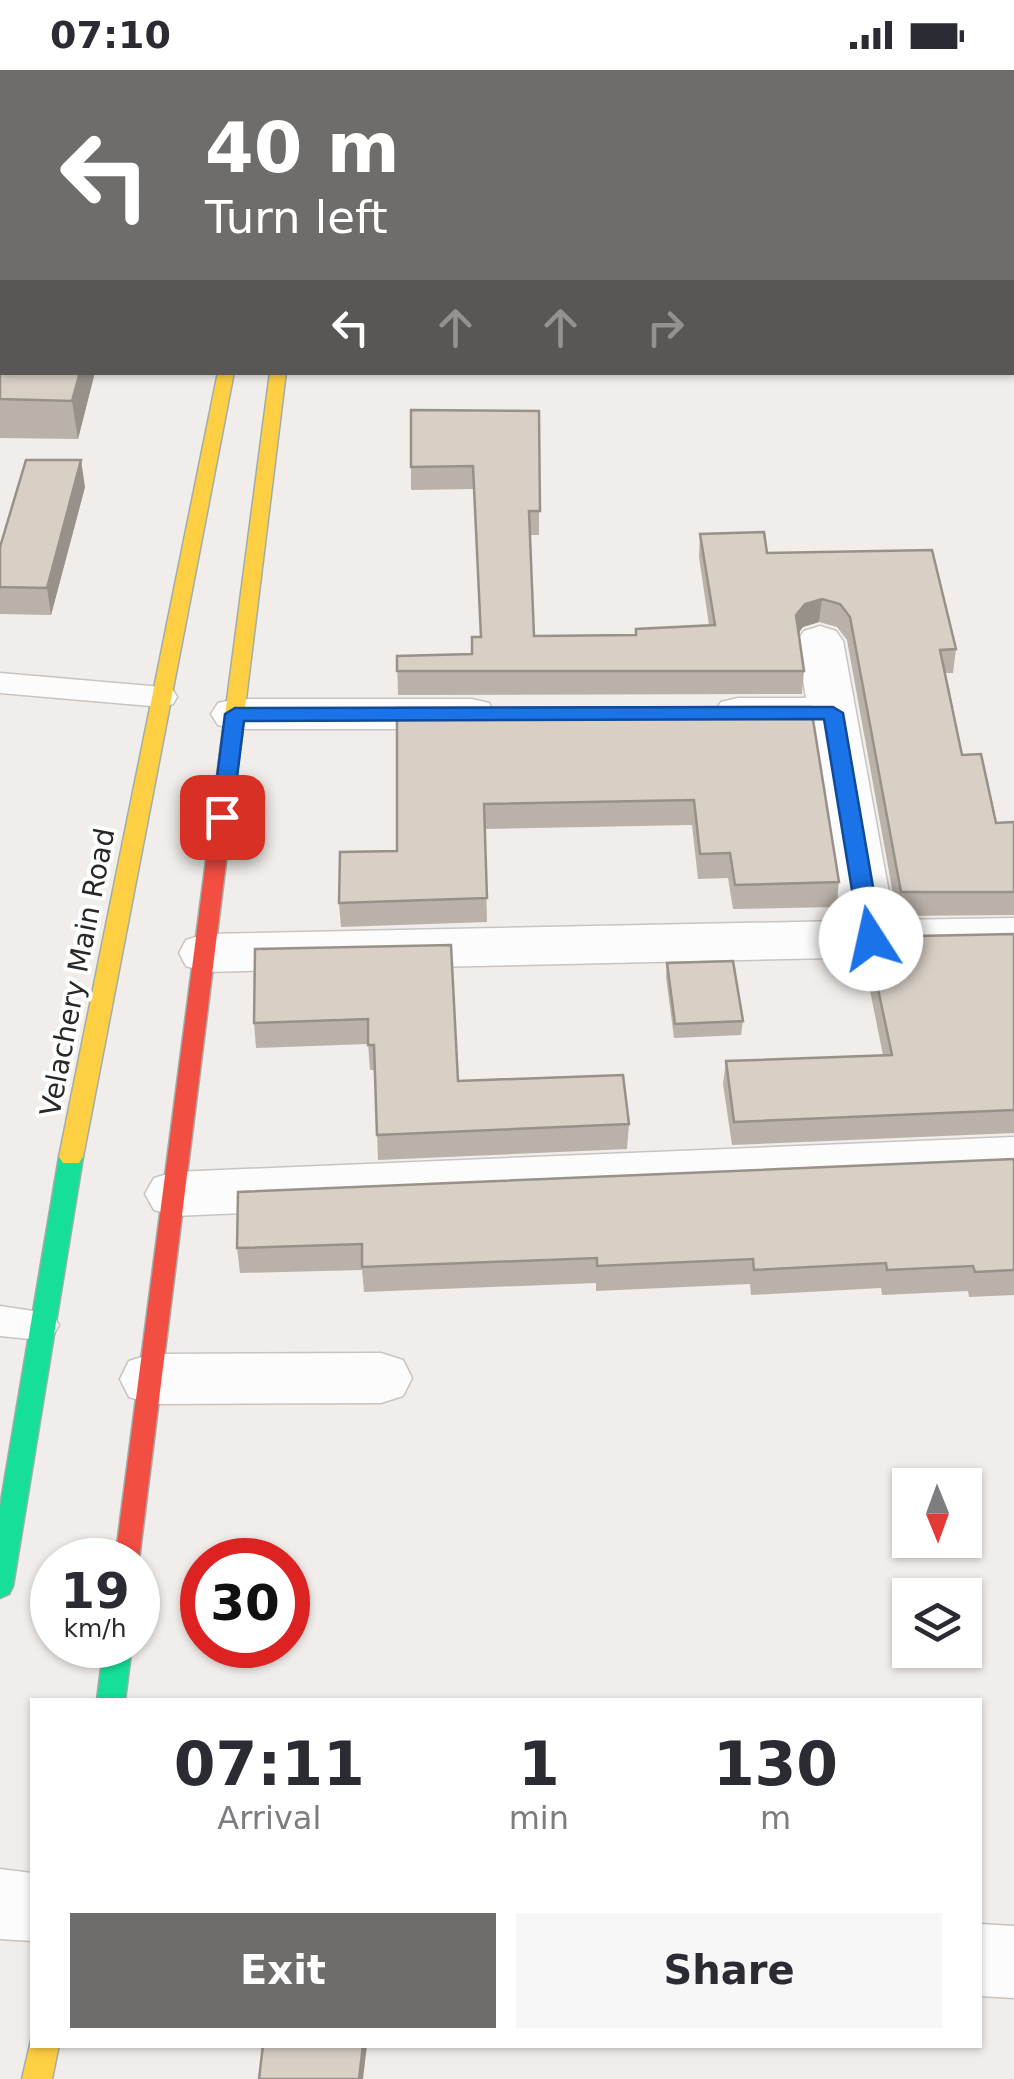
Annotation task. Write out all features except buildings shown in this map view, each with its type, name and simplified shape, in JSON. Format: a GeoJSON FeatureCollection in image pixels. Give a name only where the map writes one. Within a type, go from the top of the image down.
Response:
{"type":"FeatureCollection","features":[{"type":"Feature","properties":{"kind":"main road","name":"Velachery Main Road"},"geometry":{"type":"LineString","coordinates":[[0,1586],[40,1326],[225,375]]}},
{"type":"Feature","properties":{"kind":"main road"},"geometry":{"type":"LineString","coordinates":[[131,1538],[278,375]]}},
{"type":"Feature","properties":{"kind":"main road"},"geometry":{"type":"LineString","coordinates":[[111,1698],[115,1668]]}},
{"type":"Feature","properties":{"kind":"main road"},"geometry":{"type":"LineString","coordinates":[[37,2079],[43,2048]]}},
{"type":"Feature","properties":{"kind":"street"},"geometry":{"type":"LineString","coordinates":[[820,641],[871,939]]}},
{"type":"Feature","properties":{"kind":"street"},"geometry":{"type":"LineString","coordinates":[[693,713],[833,713]]}},
{"type":"Feature","properties":{"kind":"street"},"geometry":{"type":"LineString","coordinates":[[235,714],[514,714]]}},
{"type":"Feature","properties":{"kind":"street"},"geometry":{"type":"LineString","coordinates":[[205,953],[1014,936]]}},
{"type":"Feature","properties":{"kind":"street"},"geometry":{"type":"LineString","coordinates":[[174,1194],[1014,1159]]}},
{"type":"Feature","properties":{"kind":"street"},"geometry":{"type":"LineString","coordinates":[[151,1379],[381,1378]]}},
{"type":"Feature","properties":{"kind":"street"},"geometry":{"type":"LineString","coordinates":[[0,1904],[30,1907]]}},
{"type":"Feature","properties":{"kind":"street"},"geometry":{"type":"LineString","coordinates":[[982,1960],[1014,1962]]}},
{"type":"Feature","properties":{"kind":"lane"},"geometry":{"type":"LineString","coordinates":[[0,683],[162,698]]}},
{"type":"Feature","properties":{"kind":"lane"},"geometry":{"type":"LineString","coordinates":[[0,1321],[40,1326]]}},
{"type":"Feature","properties":{"kind":"traffic: fast"},"geometry":{"type":"LineString","coordinates":[[0,1586],[71,1157]]}},
{"type":"Feature","properties":{"kind":"traffic: fast"},"geometry":{"type":"LineString","coordinates":[[111,1698],[115,1668]]}},
{"type":"Feature","properties":{"kind":"traffic: slow"},"geometry":{"type":"LineString","coordinates":[[71,1157],[225,375]]}},
{"type":"Feature","properties":{"kind":"traffic: slow"},"geometry":{"type":"LineString","coordinates":[[221,822],[278,375]]}},
{"type":"Feature","properties":{"kind":"traffic: slow"},"geometry":{"type":"LineString","coordinates":[[37,2079],[43,2048]]}},
{"type":"Feature","properties":{"kind":"traffic: jam"},"geometry":{"type":"LineString","coordinates":[[131,1538],[221,822]]}},
{"type":"Feature","properties":{"kind":"route"},"geometry":{"type":"LineString","coordinates":[[222,817],[235,714],[833,713],[871,939]]}}]}
